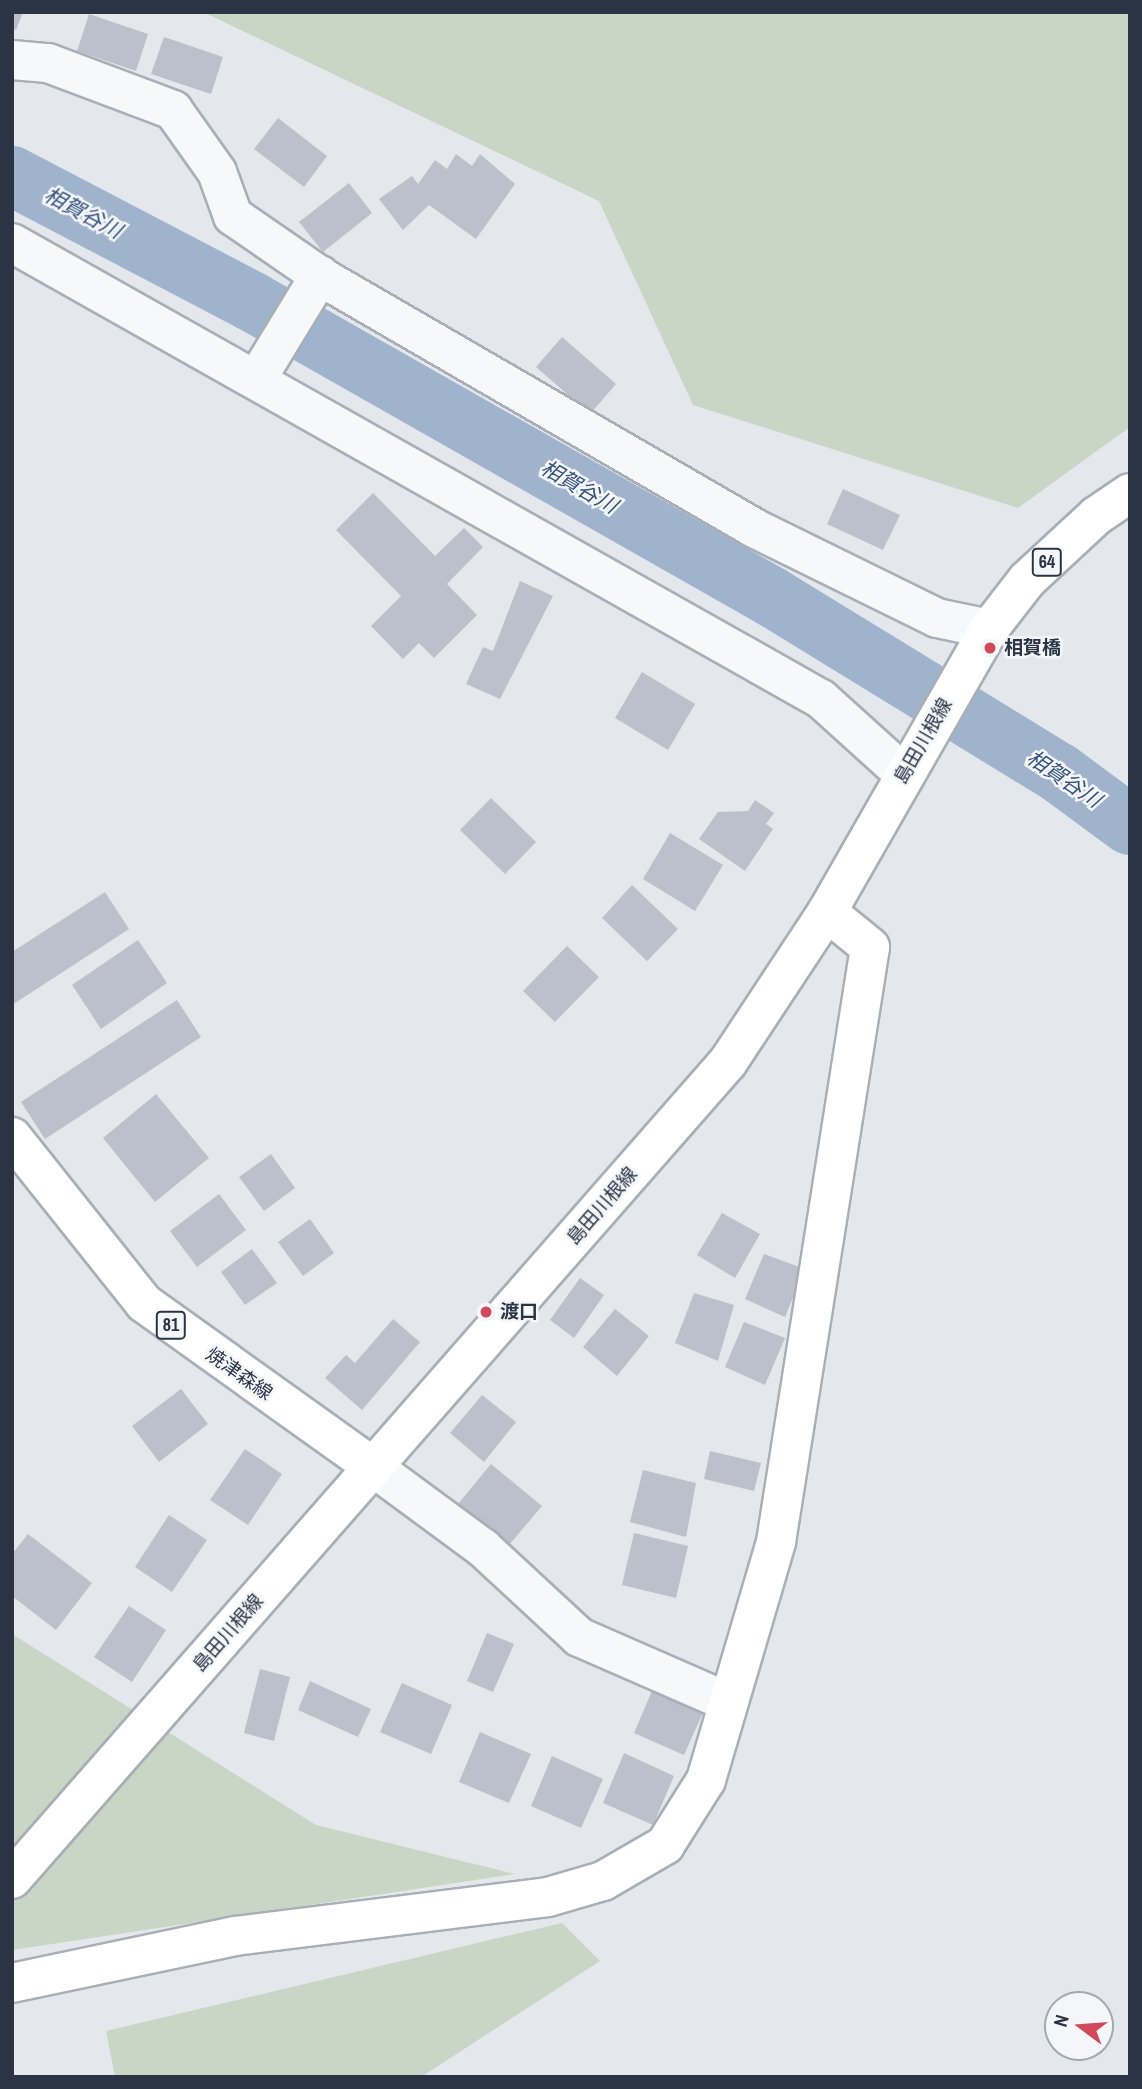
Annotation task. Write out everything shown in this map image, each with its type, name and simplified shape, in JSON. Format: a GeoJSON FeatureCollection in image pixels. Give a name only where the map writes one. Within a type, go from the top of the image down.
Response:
{"type":"FeatureCollection","features":[{"type":"Feature","properties":{"kind":"main road","name":"島田川根線"},"geometry":{"type":"LineString","coordinates":[[12,1879],[728,1062],[827,912],[983,636],[1027,580],[1096,516],[1130,493]]}},
{"type":"Feature","properties":{"kind":"main road"},"geometry":{"type":"LineString","coordinates":[[24,1980],[235,1936],[548,1897],[603,1881],[665,1845],[706,1780],[776,1542],[870,947],[827,912]]}},
{"type":"Feature","properties":{"kind":"main road","name":"焼津森線"},"geometry":{"type":"LineString","coordinates":[[12,1137],[144,1303],[373,1467]]}},
{"type":"Feature","properties":{"kind":"street"},"geometry":{"type":"LineString","coordinates":[[12,60],[48,63],[173,110],[217,172],[233,216],[320,275],[754,528],[937,618],[983,636]]}},
{"type":"Feature","properties":{"kind":"street"},"geometry":{"type":"LineString","coordinates":[[12,243],[821,699],[904,775]]}},
{"type":"Feature","properties":{"kind":"street"},"geometry":{"type":"LineString","coordinates":[[256,380],[320,275]]}},
{"type":"Feature","properties":{"kind":"street"},"geometry":{"type":"LineString","coordinates":[[373,1467],[483,1548],[579,1637],[728,1702]]}},
{"type":"Feature","properties":{"kind":"green space"},"geometry":{"type":"Polygon","coordinates":[[[203,12],[1130,12],[1130,427],[1018,508],[693,405],[599,201],[203,12]]]}},
{"type":"Feature","properties":{"kind":"green space"},"geometry":{"type":"Polygon","coordinates":[[[12,1634],[316,1825],[515,1874],[12,1950],[12,1634]]]}},
{"type":"Feature","properties":{"kind":"green space"},"geometry":{"type":"Polygon","coordinates":[[[562,1923],[600,1961],[421,2077],[115,2077],[106,2031],[562,1923]]]}},
{"type":"Feature","properties":{"kind":"building"},"geometry":{"type":"Polygon","coordinates":[[[12,12],[23,12],[16,30],[12,28],[12,12]]]}},
{"type":"Feature","properties":{"kind":"building"},"geometry":{"type":"Polygon","coordinates":[[[89,14],[148,34],[136,71],[77,51],[89,14]]]}},
{"type":"Feature","properties":{"kind":"building"},"geometry":{"type":"Polygon","coordinates":[[[164,37],[223,57],[211,94],[151,74],[164,37]]]}},
{"type":"Feature","properties":{"kind":"building"},"geometry":{"type":"Polygon","coordinates":[[[278,118],[327,156],[304,187],[254,149],[278,118]]]}},
{"type":"Feature","properties":{"kind":"building"},"geometry":{"type":"Polygon","coordinates":[[[456,154],[472,166],[480,154],[515,184],[476,239],[429,205],[403,230],[379,199],[412,176],[418,184],[435,160],[447,169],[456,154]]]}},
{"type":"Feature","properties":{"kind":"building"},"geometry":{"type":"Polygon","coordinates":[[[349,183],[372,213],[323,252],[299,222],[349,183]]]}},
{"type":"Feature","properties":{"kind":"building"},"geometry":{"type":"Polygon","coordinates":[[[562,337],[616,384],[590,414],[536,367],[562,337]]]}},
{"type":"Feature","properties":{"kind":"building"},"geometry":{"type":"Polygon","coordinates":[[[843,489],[900,515],[883,550],[827,524],[843,489]]]}},
{"type":"Feature","properties":{"kind":"building"},"geometry":{"type":"Polygon","coordinates":[[[373,493],[435,556],[464,528],[483,547],[447,584],[477,615],[434,658],[419,643],[403,659],[371,626],[401,596],[336,530],[373,493]]]}},
{"type":"Feature","properties":{"kind":"building"},"geometry":{"type":"Polygon","coordinates":[[[520,581],[553,596],[500,699],[466,684],[483,647],[493,651],[520,581]]]}},
{"type":"Feature","properties":{"kind":"building"},"geometry":{"type":"Polygon","coordinates":[[[642,672],[695,704],[668,750],[615,718],[642,672]]]}},
{"type":"Feature","properties":{"kind":"building"},"geometry":{"type":"Polygon","coordinates":[[[491,798],[536,842],[505,874],[460,830],[491,798]]]}},
{"type":"Feature","properties":{"kind":"building"},"geometry":{"type":"Polygon","coordinates":[[[755,800],[774,813],[766,824],[773,829],[745,871],[699,839],[718,812],[748,811],[755,800]]]}},
{"type":"Feature","properties":{"kind":"building"},"geometry":{"type":"Polygon","coordinates":[[[670,833],[723,865],[695,911],[643,879],[670,833]]]}},
{"type":"Feature","properties":{"kind":"building"},"geometry":{"type":"Polygon","coordinates":[[[632,885],[678,929],[647,961],[602,918],[632,885]]]}},
{"type":"Feature","properties":{"kind":"building"},"geometry":{"type":"Polygon","coordinates":[[[105,892],[129,929],[12,1005],[12,952],[105,892]]]}},
{"type":"Feature","properties":{"kind":"building"},"geometry":{"type":"Polygon","coordinates":[[[138,940],[167,983],[101,1029],[72,985],[138,940]]]}},
{"type":"Feature","properties":{"kind":"building"},"geometry":{"type":"Polygon","coordinates":[[[567,946],[599,977],[555,1022],[523,991],[567,946]]]}},
{"type":"Feature","properties":{"kind":"building"},"geometry":{"type":"Polygon","coordinates":[[[177,1000],[201,1037],[45,1139],[21,1102],[177,1000]]]}},
{"type":"Feature","properties":{"kind":"building"},"geometry":{"type":"Polygon","coordinates":[[[156,1094],[209,1158],[155,1202],[103,1138],[156,1094]]]}},
{"type":"Feature","properties":{"kind":"building"},"geometry":{"type":"Polygon","coordinates":[[[271,1154],[295,1188],[264,1211],[239,1177],[271,1154]]]}},
{"type":"Feature","properties":{"kind":"building"},"geometry":{"type":"Polygon","coordinates":[[[219,1194],[246,1230],[197,1267],[170,1231],[219,1194]]]}},
{"type":"Feature","properties":{"kind":"building"},"geometry":{"type":"Polygon","coordinates":[[[722,1213],[760,1234],[735,1278],[697,1255],[722,1213]]]}},
{"type":"Feature","properties":{"kind":"building"},"geometry":{"type":"Polygon","coordinates":[[[310,1219],[334,1253],[303,1276],[278,1242],[310,1219]]]}},
{"type":"Feature","properties":{"kind":"building"},"geometry":{"type":"Polygon","coordinates":[[[252,1249],[277,1283],[245,1305],[221,1272],[252,1249]]]}},
{"type":"Feature","properties":{"kind":"building"},"geometry":{"type":"Polygon","coordinates":[[[764,1254],[805,1269],[785,1317],[745,1299],[764,1254]]]}},
{"type":"Feature","properties":{"kind":"building"},"geometry":{"type":"Polygon","coordinates":[[[580,1278],[604,1295],[574,1338],[550,1320],[580,1278]]]}},
{"type":"Feature","properties":{"kind":"building"},"geometry":{"type":"Polygon","coordinates":[[[694,1293],[734,1305],[718,1361],[675,1343],[694,1293]]]}},
{"type":"Feature","properties":{"kind":"building"},"geometry":{"type":"Polygon","coordinates":[[[615,1309],[649,1336],[617,1376],[583,1347],[615,1309]]]}},
{"type":"Feature","properties":{"kind":"building"},"geometry":{"type":"Polygon","coordinates":[[[393,1319],[420,1342],[362,1410],[325,1378],[346,1355],[355,1363],[393,1319]]]}},
{"type":"Feature","properties":{"kind":"building"},"geometry":{"type":"Polygon","coordinates":[[[744,1322],[785,1338],[765,1385],[725,1367],[744,1322]]]}},
{"type":"Feature","properties":{"kind":"building"},"geometry":{"type":"Polygon","coordinates":[[[181,1389],[208,1424],[159,1462],[132,1426],[181,1389]]]}},
{"type":"Feature","properties":{"kind":"building"},"geometry":{"type":"Polygon","coordinates":[[[482,1395],[516,1422],[484,1462],[450,1433],[482,1395]]]}},
{"type":"Feature","properties":{"kind":"building"},"geometry":{"type":"Polygon","coordinates":[[[245,1449],[282,1474],[248,1525],[210,1500],[245,1449]]]}},
{"type":"Feature","properties":{"kind":"building"},"geometry":{"type":"Polygon","coordinates":[[[710,1451],[761,1463],[754,1491],[704,1479],[710,1451]]]}},
{"type":"Feature","properties":{"kind":"building"},"geometry":{"type":"Polygon","coordinates":[[[491,1464],[542,1506],[509,1545],[458,1504],[491,1464]]]}},
{"type":"Feature","properties":{"kind":"building"},"geometry":{"type":"Polygon","coordinates":[[[643,1470],[696,1483],[686,1537],[630,1522],[643,1470]]]}},
{"type":"Feature","properties":{"kind":"building"},"geometry":{"type":"Polygon","coordinates":[[[169,1515],[207,1540],[172,1592],[135,1567],[169,1515]]]}},
{"type":"Feature","properties":{"kind":"building"},"geometry":{"type":"Polygon","coordinates":[[[634,1533],[688,1546],[676,1598],[622,1585],[634,1533]]]}},
{"type":"Feature","properties":{"kind":"building"},"geometry":{"type":"Polygon","coordinates":[[[28,1534],[92,1583],[56,1630],[12,1596],[12,1554],[28,1534]]]}},
{"type":"Feature","properties":{"kind":"building"},"geometry":{"type":"Polygon","coordinates":[[[129,1606],[166,1630],[132,1682],[94,1657],[129,1606]]]}},
{"type":"Feature","properties":{"kind":"building"},"geometry":{"type":"Polygon","coordinates":[[[487,1633],[514,1644],[493,1692],[467,1681],[487,1633]]]}},
{"type":"Feature","properties":{"kind":"building"},"geometry":{"type":"Polygon","coordinates":[[[260,1669],[290,1677],[274,1741],[244,1733],[260,1669]]]}},
{"type":"Feature","properties":{"kind":"building"},"geometry":{"type":"Polygon","coordinates":[[[310,1681],[371,1709],[358,1737],[298,1710],[310,1681]]]}},
{"type":"Feature","properties":{"kind":"building"},"geometry":{"type":"Polygon","coordinates":[[[402,1683],[452,1705],[431,1754],[380,1732],[402,1683]]]}},
{"type":"Feature","properties":{"kind":"building"},"geometry":{"type":"Polygon","coordinates":[[[655,1684],[706,1706],[684,1755],[634,1733],[655,1684]]]}},
{"type":"Feature","properties":{"kind":"building"},"geometry":{"type":"Polygon","coordinates":[[[480,1732],[531,1754],[509,1803],[459,1782],[480,1732]]]}},
{"type":"Feature","properties":{"kind":"building"},"geometry":{"type":"Polygon","coordinates":[[[624,1753],[674,1776],[653,1825],[603,1803],[624,1753]]]}},
{"type":"Feature","properties":{"kind":"building"},"geometry":{"type":"Polygon","coordinates":[[[552,1756],[603,1779],[581,1828],[531,1806],[552,1756]]]}},
{"type":"Feature","properties":{"kind":"waterway","name":"相賀谷川"},"geometry":{"type":"LineString","coordinates":[[12,176],[251,301],[772,597],[1058,772],[1130,825]]}},
{"type":"Feature","properties":{"kind":"place","name":"相賀橋"},"geometry":{"type":"Point","coordinates":[990,648]}},
{"type":"Feature","properties":{"kind":"place","name":"渡口"},"geometry":{"type":"Point","coordinates":[486,1312]}}]}
